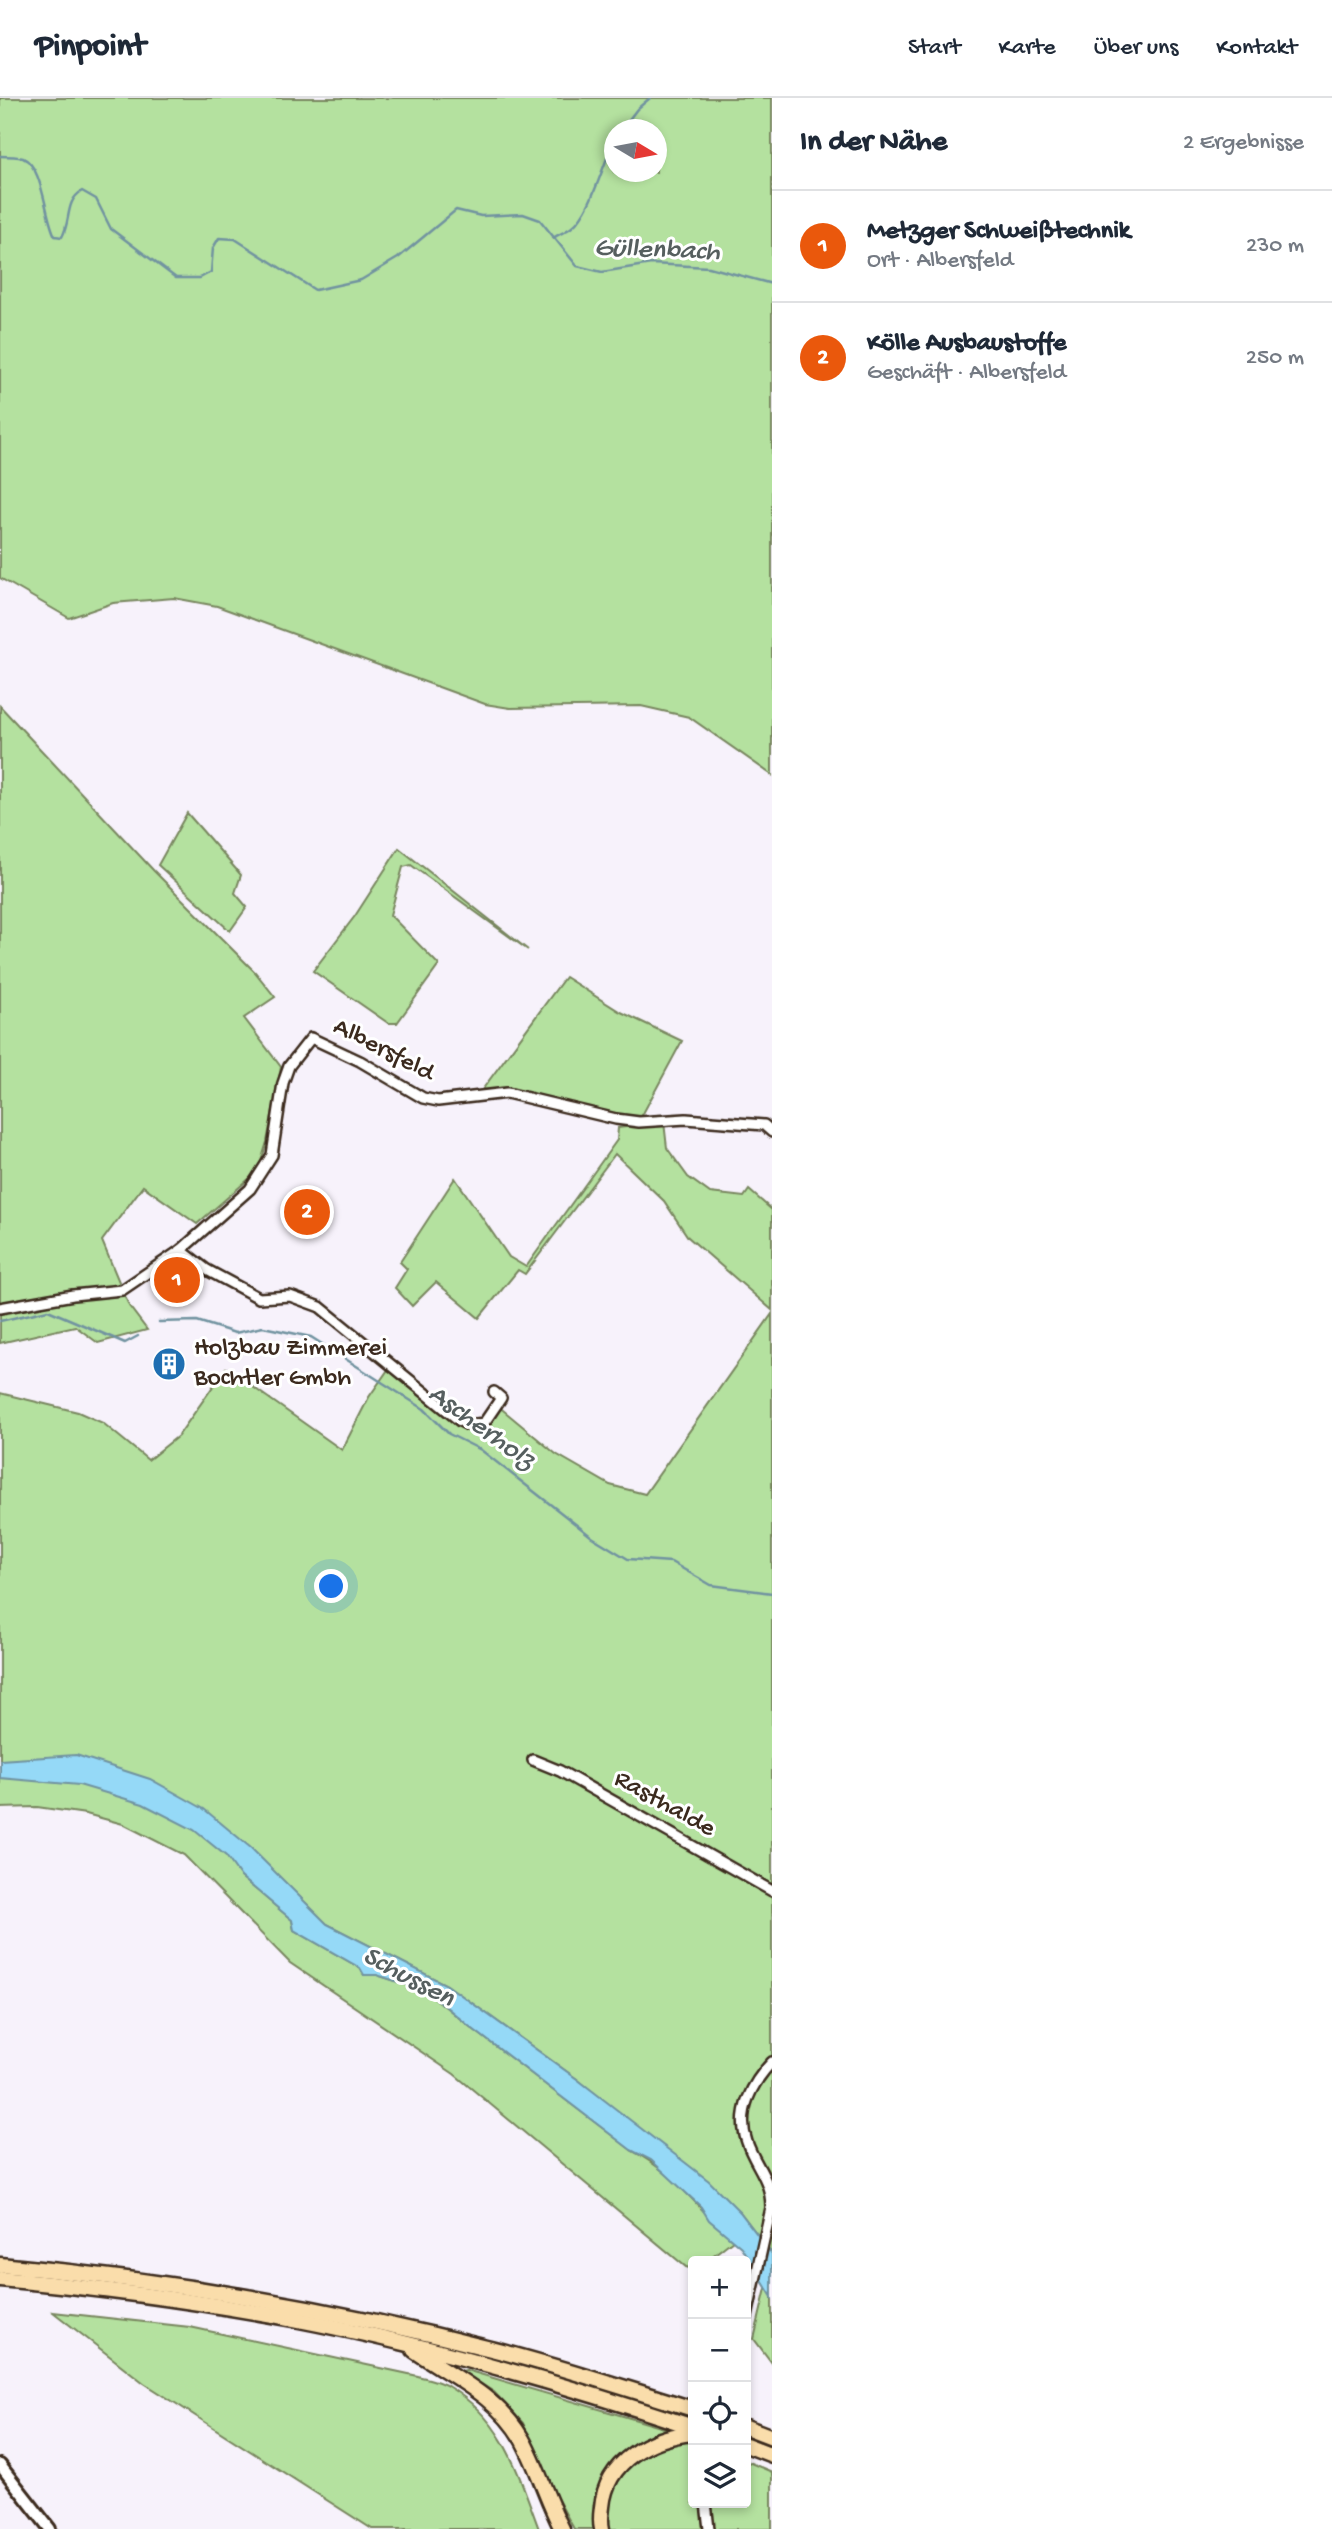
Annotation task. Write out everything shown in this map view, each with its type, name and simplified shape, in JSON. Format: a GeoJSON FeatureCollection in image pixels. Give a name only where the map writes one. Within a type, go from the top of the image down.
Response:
{"type":"FeatureCollection","features":[{"type":"Feature","properties":{"kind":"highway"},"geometry":{"type":"LineString","coordinates":[[0,2265],[166,2283],[309,2308],[411,2330],[509,2421],[521,2439],[562,2529]]}},
{"type":"Feature","properties":{"kind":"highway"},"geometry":{"type":"LineString","coordinates":[[0,2279],[137,2294],[281,2317],[407,2345],[599,2379],[688,2407]]}},
{"type":"Feature","properties":{"kind":"highway"},"geometry":{"type":"LineString","coordinates":[[428,2347],[589,2393],[688,2425]]}},
{"type":"Feature","properties":{"kind":"highway"},"geometry":{"type":"LineString","coordinates":[[751,2429],[772,2437]]}},
{"type":"Feature","properties":{"kind":"highway"},"geometry":{"type":"LineString","coordinates":[[602,2529],[603,2498],[609,2479],[626,2459],[643,2446],[688,2434]]}},
{"type":"Feature","properties":{"kind":"highway"},"geometry":{"type":"LineString","coordinates":[[751,2447],[772,2455]]}},
{"type":"Feature","properties":{"kind":"street","name":"Albersfeld"},"geometry":{"type":"LineString","coordinates":[[0,1308],[73,1295],[122,1290],[181,1250],[250,1189],[272,1155],[283,1083],[289,1066],[312,1038],[423,1098],[438,1101],[506,1093],[616,1119],[639,1122],[686,1119],[764,1125],[772,1132]]}},
{"type":"Feature","properties":{"kind":"street"},"geometry":{"type":"LineString","coordinates":[[181,1250],[207,1270],[259,1298],[290,1296],[320,1307],[468,1425],[484,1423],[501,1398],[494,1392]]}},
{"type":"Feature","properties":{"kind":"street","name":"Rasthalde"},"geometry":{"type":"LineString","coordinates":[[533,1760],[560,1771],[772,1891]]}},
{"type":"Feature","properties":{"kind":"street"},"geometry":{"type":"LineString","coordinates":[[746,2319],[770,2217],[771,2190],[746,2140],[744,2111],[751,2090],[772,2062]]}},
{"type":"Feature","properties":{"kind":"street"},"geometry":{"type":"LineString","coordinates":[[0,2465],[51,2529]]}},
{"type":"Feature","properties":{"kind":"street"},"geometry":{"type":"LineString","coordinates":[[707,2508],[709,2529]]}},
{"type":"Feature","properties":{"kind":"green space"},"geometry":{"type":"Polygon","coordinates":[[[0,98],[772,98],[772,775],[689,717],[641,706],[510,708],[485,704],[217,606],[174,598],[113,603],[69,618],[0,578],[0,98]]]}},
{"type":"Feature","properties":{"kind":"green space"},"geometry":{"type":"Polygon","coordinates":[[[0,706],[154,871],[255,972],[275,997],[244,1018],[281,1067],[267,1142],[258,1171],[197,1224],[143,1186],[102,1241],[129,1306],[147,1330],[98,1343],[75,1326],[0,1343],[0,706]]]}},
{"type":"Feature","properties":{"kind":"green space"},"geometry":{"type":"Polygon","coordinates":[[[187,813],[241,875],[235,893],[247,907],[230,931],[158,865],[187,813]]]}},
{"type":"Feature","properties":{"kind":"green space"},"geometry":{"type":"Polygon","coordinates":[[[399,848],[528,950],[411,865],[403,867],[390,915],[439,965],[397,1023],[388,1023],[313,971],[355,916],[399,848]]]}},
{"type":"Feature","properties":{"kind":"green space"},"geometry":{"type":"Polygon","coordinates":[[[565,977],[619,1011],[682,1041],[640,1119],[600,1112],[523,1092],[482,1090],[565,977]]]}},
{"type":"Feature","properties":{"kind":"green space"},"geometry":{"type":"Polygon","coordinates":[[[664,1122],[667,1148],[688,1177],[710,1193],[744,1197],[749,1190],[772,1210],[772,1310],[688,1237],[664,1201],[615,1154],[525,1274],[518,1270],[479,1318],[436,1282],[412,1306],[395,1288],[407,1269],[400,1262],[455,1178],[509,1257],[526,1267],[617,1140],[618,1128],[664,1122]]]}},
{"type":"Feature","properties":{"kind":"green space"},"geometry":{"type":"Polygon","coordinates":[[[772,1314],[772,2254],[740,2212],[577,2079],[447,1985],[327,1924],[251,1849],[241,1877],[292,1920],[294,1930],[360,1968],[364,1975],[377,1975],[426,1991],[631,2150],[674,2180],[733,2240],[712,2256],[688,2256],[688,2268],[454,2074],[290,1963],[184,1855],[123,1824],[86,1814],[37,1807],[0,1808],[0,1393],[78,1412],[103,1423],[148,1460],[178,1436],[226,1368],[342,1450],[369,1397],[392,1364],[460,1421],[477,1425],[497,1405],[556,1454],[610,1485],[645,1494],[772,1314]]]}},
{"type":"Feature","properties":{"kind":"green space"},"geometry":{"type":"Polygon","coordinates":[[[772,2263],[772,2363],[754,2339],[772,2263]]]}},
{"type":"Feature","properties":{"kind":"green space"},"geometry":{"type":"Polygon","coordinates":[[[53,2312],[190,2327],[442,2383],[468,2400],[496,2432],[516,2468],[539,2529],[372,2529],[144,2383],[53,2312]]]}},
{"type":"Feature","properties":{"kind":"green space"},"geometry":{"type":"Polygon","coordinates":[[[466,2370],[688,2437],[688,2508],[751,2508],[751,2463],[772,2472],[772,2529],[574,2529],[546,2478],[523,2423],[494,2392],[461,2371],[466,2370]]]}},
{"type":"Feature","properties":{"kind":"water","name":"Schussen"},"geometry":{"type":"Polygon","coordinates":[[[76,1755],[150,1779],[204,1809],[251,1848],[327,1924],[447,1985],[577,2079],[709,2181],[740,2212],[772,2254],[772,2297],[751,2263],[751,2256],[747,2256],[741,2247],[709,2220],[701,2207],[651,2160],[631,2150],[427,1991],[377,1975],[364,1975],[360,1968],[294,1930],[292,1920],[241,1877],[226,1856],[194,1830],[143,1804],[79,1785],[0,1778],[0,1760],[76,1755]]]}},
{"type":"Feature","properties":{"kind":"waterway"},"geometry":{"type":"LineString","coordinates":[[629,119],[650,98]]}},
{"type":"Feature","properties":{"kind":"waterway","name":"Güllenbach"},"geometry":{"type":"LineString","coordinates":[[0,156],[20,157],[30,163],[39,181],[55,236],[62,237],[73,200],[82,191],[96,199],[111,229],[176,278],[200,278],[211,272],[213,248],[219,238],[235,239],[315,290],[361,280],[398,258],[456,210],[481,216],[523,214],[540,220],[577,266],[602,272],[651,264],[709,267],[772,284]]}},
{"type":"Feature","properties":{"kind":"waterway"},"geometry":{"type":"LineString","coordinates":[[553,238],[579,220],[604,167]]}},
{"type":"Feature","properties":{"kind":"waterway","name":"Ascherholz"},"geometry":{"type":"LineString","coordinates":[[0,1321],[48,1310],[125,1343],[138,1336]]}},
{"type":"Feature","properties":{"kind":"waterway","name":"Ascherholz"},"geometry":{"type":"LineString","coordinates":[[159,1322],[197,1321],[235,1333],[263,1327],[311,1337],[424,1409],[449,1434],[481,1450],[592,1537],[628,1559],[671,1562],[711,1585],[772,1593]]}},
{"type":"Feature","properties":{"kind":"place","name":"Kölle Ausbaustoffe"},"geometry":{"type":"Point","coordinates":[307,1212]}},
{"type":"Feature","properties":{"kind":"place","name":"Metzger Schweißtechnik"},"geometry":{"type":"Point","coordinates":[177,1280]}},
{"type":"Feature","properties":{"kind":"place","name":"Holzbau Zimmerei Bochtler Gmbh"},"geometry":{"type":"Point","coordinates":[169,1364]}}]}
